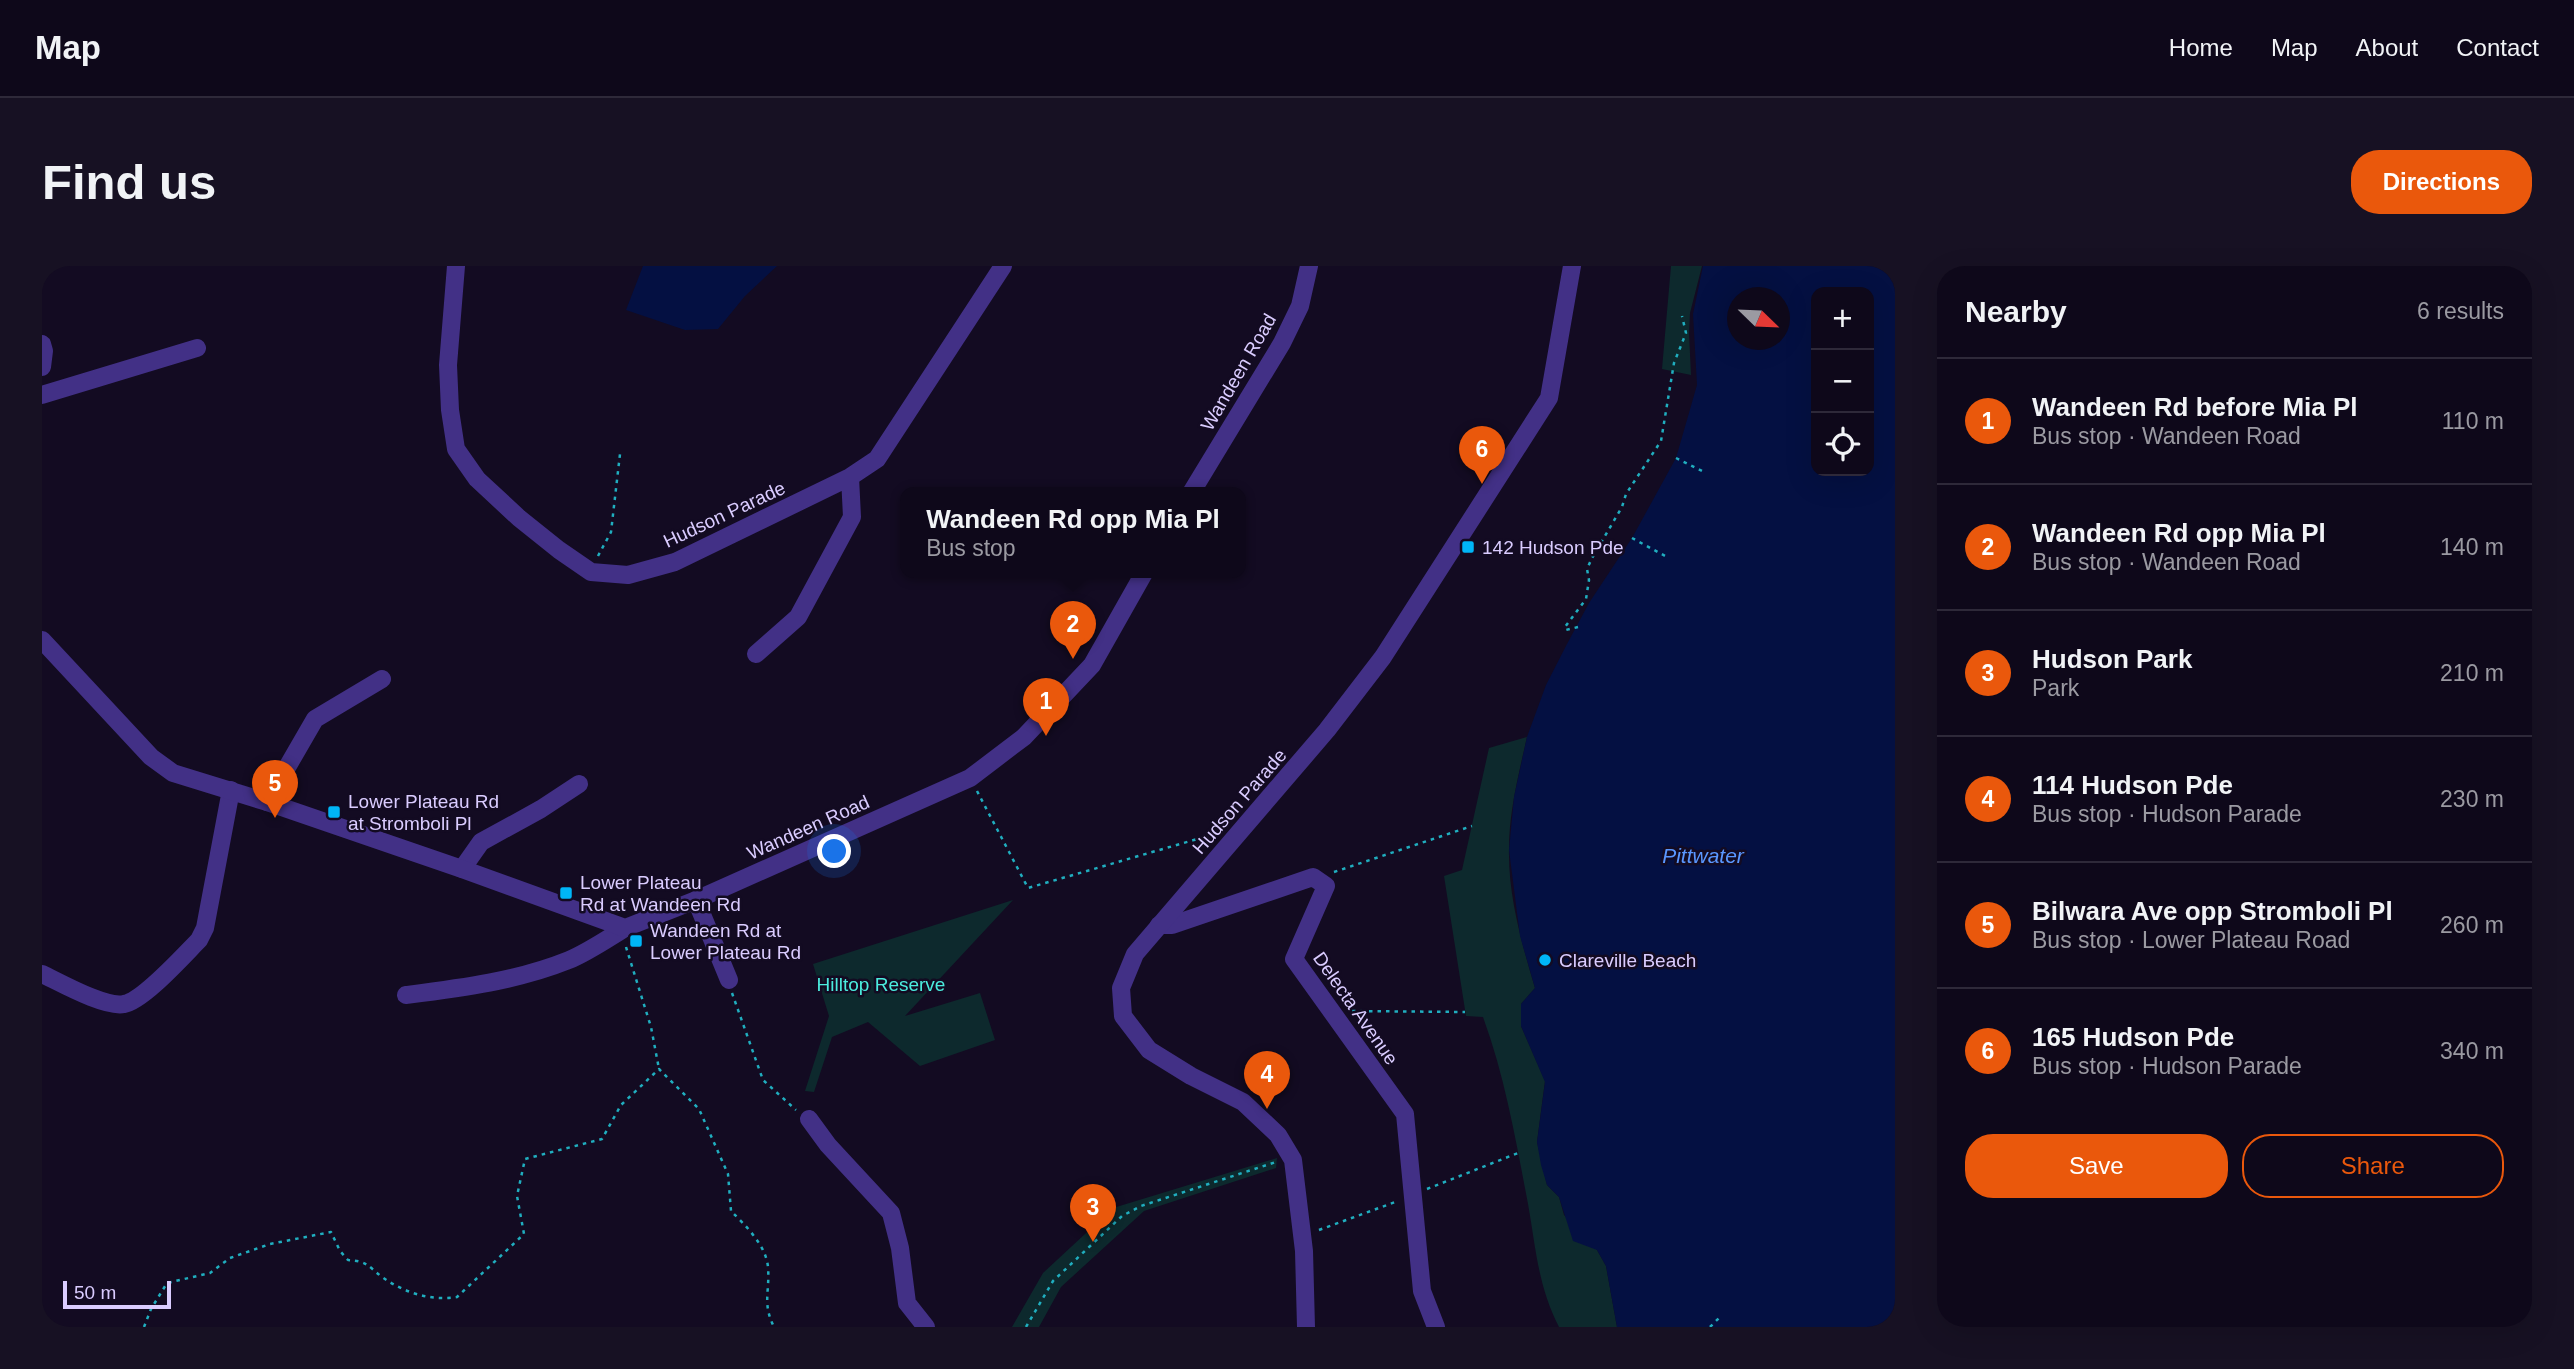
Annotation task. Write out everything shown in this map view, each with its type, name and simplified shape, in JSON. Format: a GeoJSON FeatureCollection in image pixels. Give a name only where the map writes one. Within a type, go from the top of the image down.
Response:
{"type":"FeatureCollection","features":[{"type":"Feature","properties":{"kind":"street","name":"Hudson Parade"},"geometry":{"type":"LineString","coordinates":[[456,266],[448,365],[450,410],[456,449],[477,479],[559,550],[590,571],[628,575],[675,562],[850,477],[877,459],[1003,266]]}},
{"type":"Feature","properties":{"kind":"street","name":"Wandeen Road"},"geometry":{"type":"LineString","coordinates":[[1195,487],[1282,343],[1300,306],[1309,266]]}},
{"type":"Feature","properties":{"kind":"street","name":"Hudson Parade"},"geometry":{"type":"LineString","coordinates":[[1307,1327],[1304,1251],[1293,1160],[1278,1135],[1243,1102],[1191,1076],[1149,1050],[1123,1016],[1121,988],[1135,954],[1327,730],[1383,657],[1549,398],[1572,266]]}},
{"type":"Feature","properties":{"kind":"street"},"geometry":{"type":"LineString","coordinates":[[42,344],[42,367]]}},
{"type":"Feature","properties":{"kind":"street"},"geometry":{"type":"LineString","coordinates":[[42,395],[197,348]]}},
{"type":"Feature","properties":{"kind":"street"},"geometry":{"type":"LineString","coordinates":[[756,654],[798,617],[852,517],[850,477]]}},
{"type":"Feature","properties":{"kind":"street","name":"Wandeen Road"},"geometry":{"type":"LineString","coordinates":[[406,995],[484,985],[571,959],[622,930],[696,900],[970,778],[1024,737],[1092,666],[1141,578]]}},
{"type":"Feature","properties":{"kind":"street"},"geometry":{"type":"LineString","coordinates":[[42,640],[151,757],[173,773],[231,790],[462,869],[622,930]]}},
{"type":"Feature","properties":{"kind":"street"},"geometry":{"type":"LineString","coordinates":[[267,802],[315,719],[382,679]]}},
{"type":"Feature","properties":{"kind":"street"},"geometry":{"type":"LineString","coordinates":[[462,869],[481,842],[541,809],[579,784]]}},
{"type":"Feature","properties":{"kind":"street"},"geometry":{"type":"LineString","coordinates":[[42,976],[108,1003],[123,1004],[137,999],[199,940],[205,928],[231,790]]}},
{"type":"Feature","properties":{"kind":"street"},"geometry":{"type":"LineString","coordinates":[[1159,925],[1172,925],[1313,877],[1322,883]]}},
{"type":"Feature","properties":{"kind":"street","name":"Delecta Avenue"},"geometry":{"type":"LineString","coordinates":[[1322,883],[1326,886],[1294,959],[1405,1114],[1422,1291],[1436,1327]]}},
{"type":"Feature","properties":{"kind":"street"},"geometry":{"type":"LineString","coordinates":[[696,900],[729,980]]}},
{"type":"Feature","properties":{"kind":"street"},"geometry":{"type":"LineString","coordinates":[[808,1119],[828,1145],[891,1213],[900,1248],[907,1303],[926,1327]]}},
{"type":"Feature","properties":{"kind":"path"},"geometry":{"type":"LineString","coordinates":[[1578,627],[1566,630],[1565,627],[1586,599],[1589,580],[1587,569],[1622,507],[1626,494],[1661,441],[1674,363],[1686,333],[1682,316]]}},
{"type":"Feature","properties":{"kind":"path"},"geometry":{"type":"LineString","coordinates":[[590,571],[611,532],[620,454]]}},
{"type":"Feature","properties":{"kind":"path"},"geometry":{"type":"LineString","coordinates":[[1676,458],[1704,472]]}},
{"type":"Feature","properties":{"kind":"path"},"geometry":{"type":"LineString","coordinates":[[1632,538],[1667,557]]}},
{"type":"Feature","properties":{"kind":"path"},"geometry":{"type":"LineString","coordinates":[[970,778],[1028,888],[1221,832]]}},
{"type":"Feature","properties":{"kind":"path"},"geometry":{"type":"LineString","coordinates":[[1322,883],[1331,873],[1472,826]]}},
{"type":"Feature","properties":{"kind":"path"},"geometry":{"type":"LineString","coordinates":[[622,930],[645,1004],[659,1069],[699,1109],[729,1174],[731,1212],[751,1231],[768,1263],[767,1312],[774,1327]]}},
{"type":"Feature","properties":{"kind":"path"},"geometry":{"type":"LineString","coordinates":[[729,980],[763,1080],[808,1119]]}},
{"type":"Feature","properties":{"kind":"path"},"geometry":{"type":"LineString","coordinates":[[1331,1010],[1465,1012]]}},
{"type":"Feature","properties":{"kind":"path"},"geometry":{"type":"LineString","coordinates":[[144,1327],[151,1309],[167,1283],[210,1273],[230,1258],[270,1244],[331,1232],[348,1260],[364,1261],[406,1292],[443,1299],[457,1297],[524,1234],[517,1196],[525,1159],[602,1139],[621,1105],[659,1069]]}},
{"type":"Feature","properties":{"kind":"path"},"geometry":{"type":"LineString","coordinates":[[1026,1327],[1053,1281],[1122,1216],[1141,1206],[1276,1162],[1293,1160]]}},
{"type":"Feature","properties":{"kind":"path"},"geometry":{"type":"LineString","coordinates":[[1710,1327],[1719,1318]]}},
{"type":"Feature","properties":{"kind":"green space"},"geometry":{"type":"Polygon","coordinates":[[[1671,266],[1702,266],[1690,313],[1691,375],[1662,369],[1671,266]]]}},
{"type":"Feature","properties":{"kind":"green space"},"geometry":{"type":"Polygon","coordinates":[[[1527,737],[1513,806],[1509,867],[1517,920],[1535,988],[1521,1004],[1521,1026],[1545,1081],[1537,1142],[1547,1185],[1559,1197],[1564,1215],[1597,1250],[1606,1266],[1617,1327],[1559,1327],[1546,1297],[1498,1063],[1483,1017],[1466,1016],[1444,876],[1462,870],[1489,748],[1527,737]]]}},
{"type":"Feature","properties":{"kind":"green space","name":"Hilltop Reserve"},"geometry":{"type":"Polygon","coordinates":[[[1013,900],[905,1016],[980,993],[995,1040],[920,1066],[868,1022],[832,1037],[814,1092],[805,1091],[829,1016],[813,964],[1013,900]]]}},
{"type":"Feature","properties":{"kind":"green space"},"geometry":{"type":"Polygon","coordinates":[[[1277,1158],[1276,1168],[1144,1211],[1061,1287],[1039,1327],[1012,1327],[1043,1273],[1113,1208],[1277,1158]]]}},
{"type":"Feature","properties":{"kind":"water"},"geometry":{"type":"Polygon","coordinates":[[[643,266],[777,266],[745,296],[718,329],[685,330],[626,310],[643,266]]]}},
{"type":"Feature","properties":{"kind":"water","name":"Pittwater"},"geometry":{"type":"Polygon","coordinates":[[[1703,266],[1895,266],[1895,1327],[1617,1327],[1606,1266],[1597,1250],[1573,1241],[1559,1197],[1547,1185],[1541,1165],[1537,1142],[1545,1082],[1521,1026],[1521,1004],[1535,988],[1520,936],[1509,850],[1514,797],[1527,737],[1546,685],[1589,603],[1632,538],[1676,458],[1697,385],[1693,314],[1703,266]]]}},
{"type":"Feature","properties":{"kind":"place","name":"165 Hudson Pde"},"geometry":{"type":"Point","coordinates":[1482,484]}},
{"type":"Feature","properties":{"kind":"place","name":"142 Hudson Pde"},"geometry":{"type":"Point","coordinates":[1468,547]}},
{"type":"Feature","properties":{"kind":"place","name":"Wandeen Rd opp Mia Pl"},"geometry":{"type":"Point","coordinates":[1073,659]}},
{"type":"Feature","properties":{"kind":"place","name":"Wandeen Rd before Mia Pl"},"geometry":{"type":"Point","coordinates":[1046,736]}},
{"type":"Feature","properties":{"kind":"place","name":"Lower Plateau Rd at Stromboli Pl"},"geometry":{"type":"Point","coordinates":[334,812]}},
{"type":"Feature","properties":{"kind":"place","name":"Bilwara Ave opp Stromboli Pl"},"geometry":{"type":"Point","coordinates":[275,818]}},
{"type":"Feature","properties":{"kind":"place","name":"Lower Plateau Rd at Wandeen Rd"},"geometry":{"type":"Point","coordinates":[566,893]}},
{"type":"Feature","properties":{"kind":"place","name":"Wandeen Rd at Lower Plateau Rd"},"geometry":{"type":"Point","coordinates":[636,941]}},
{"type":"Feature","properties":{"kind":"place","name":"Clareville Beach"},"geometry":{"type":"Point","coordinates":[1545,960]}},
{"type":"Feature","properties":{"kind":"place","name":"114 Hudson Pde"},"geometry":{"type":"Point","coordinates":[1267,1109]}},
{"type":"Feature","properties":{"kind":"place","name":"Hudson Park"},"geometry":{"type":"Point","coordinates":[1093,1242]}}]}
